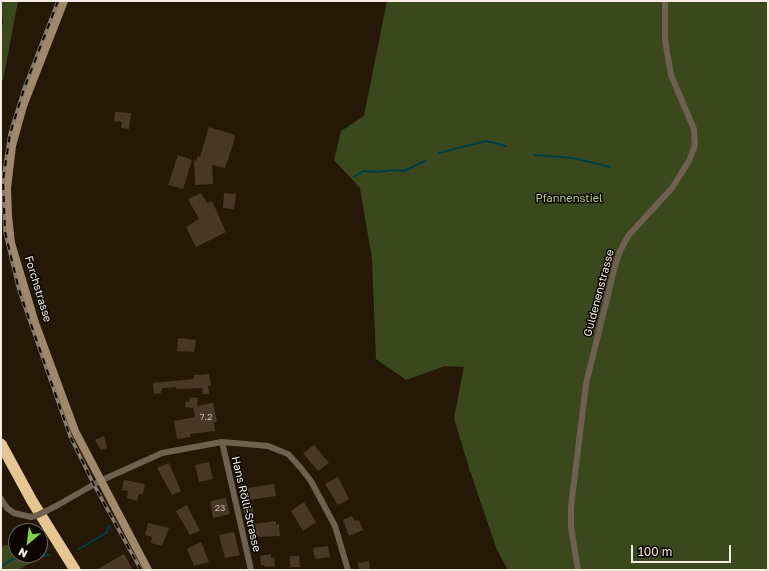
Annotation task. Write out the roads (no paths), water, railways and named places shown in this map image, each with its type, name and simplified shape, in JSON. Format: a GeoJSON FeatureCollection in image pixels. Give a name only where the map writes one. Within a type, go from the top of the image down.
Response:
{"type":"FeatureCollection","features":[{"type":"Feature","properties":{"kind":"highway"},"geometry":{"type":"LineString","coordinates":[[1,444],[32,501],[75,570]]}},
{"type":"Feature","properties":{"kind":"highway"},"geometry":{"type":"LineString","coordinates":[[1,458],[25,503],[67,570]]}},
{"type":"Feature","properties":{"kind":"main road","name":"Forchstrasse"},"geometry":{"type":"LineString","coordinates":[[64,1],[31,84],[16,132],[8,174],[8,216],[11,243],[35,323],[75,431],[148,570]]}},
{"type":"Feature","properties":{"kind":"street","name":"Guldenenstrasse"},"geometry":{"type":"LineString","coordinates":[[578,570],[571,527],[571,507],[586,384],[620,251],[628,236],[672,188],[689,161],[695,145],[694,129],[671,75],[664,40],[665,1]]}},
{"type":"Feature","properties":{"kind":"street"},"geometry":{"type":"LineString","coordinates":[[1,499],[7,508],[14,513],[31,517],[56,506],[100,481],[162,453],[222,442],[268,446],[288,454],[315,487],[334,526],[348,570]]}},
{"type":"Feature","properties":{"kind":"street","name":"Hans Rölli-Strasse"},"geometry":{"type":"LineString","coordinates":[[222,442],[251,570]]}},
{"type":"Feature","properties":{"kind":"waterway"},"geometry":{"type":"LineString","coordinates":[[439,153],[486,141],[506,146]]}},
{"type":"Feature","properties":{"kind":"waterway"},"geometry":{"type":"LineString","coordinates":[[535,155],[573,158],[610,167]]}},
{"type":"Feature","properties":{"kind":"waterway"},"geometry":{"type":"LineString","coordinates":[[354,177],[363,171],[404,171],[425,161]]}},
{"type":"Feature","properties":{"kind":"waterway"},"geometry":{"type":"LineString","coordinates":[[79,549],[106,533],[109,526]]}},
{"type":"Feature","properties":{"kind":"waterway"},"geometry":{"type":"LineString","coordinates":[[1,566],[19,556],[49,555]]}},
{"type":"Feature","properties":{"kind":"railway"},"geometry":{"type":"LineString","coordinates":[[58,1],[24,89],[10,134],[3,180],[5,232],[19,290],[70,436],[94,485],[141,570]]}},
{"type":"Feature","properties":{"kind":"park label","name":"Pfannenstiel"},"geometry":{"type":"Point","coordinates":[569,199]}}]}
